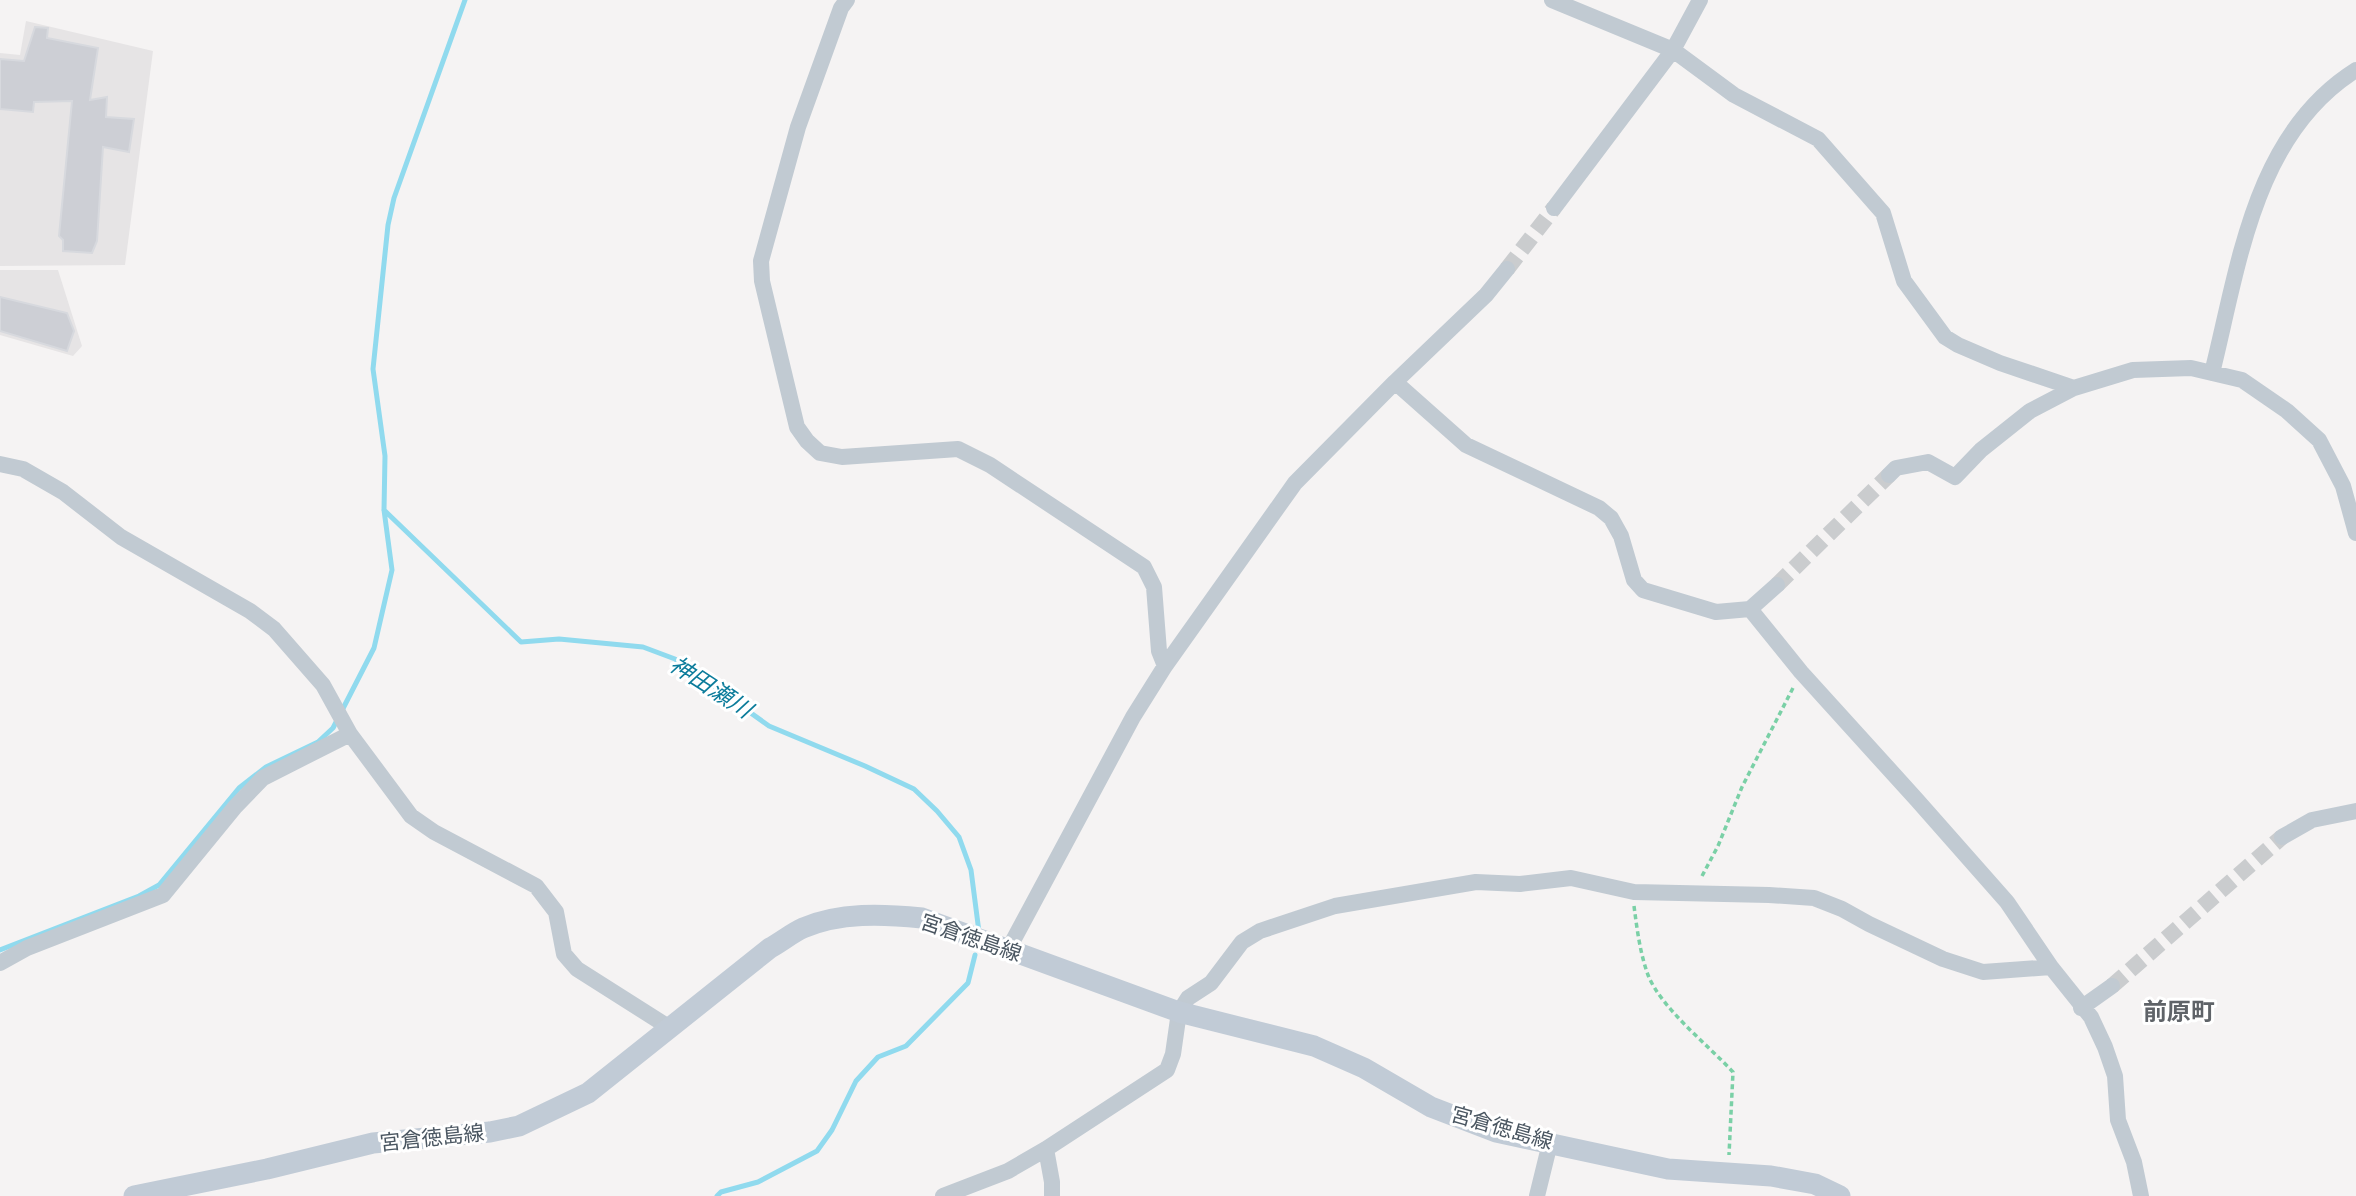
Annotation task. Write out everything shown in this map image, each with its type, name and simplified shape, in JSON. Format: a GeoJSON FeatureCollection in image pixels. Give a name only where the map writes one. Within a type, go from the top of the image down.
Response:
{"type":"FeatureCollection","features":[{"type":"Feature","properties":{"kind":"main road","name":"宮倉徳島線"},"geometry":{"type":"LineString","coordinates":[[134,1196],[267,1169],[373,1143],[490,1132],[519,1126],[588,1093],[770,948],[802,928],[832,919],[885,914],[922,918],[1179,1012],[1314,1046],[1364,1068],[1431,1107],[1496,1132],[1668,1169],[1771,1176],[1815,1185],[1840,1196]]}},
{"type":"Feature","properties":{"kind":"street"},"geometry":{"type":"LineString","coordinates":[[847,0],[837,18],[798,127],[761,261],[761,281],[797,427],[820,453],[842,457],[958,449],[990,465],[1144,567],[1154,587],[1159,651],[1165,666]]}},
{"type":"Feature","properties":{"kind":"street"},"geometry":{"type":"LineString","coordinates":[[1552,0],[1673,50],[1734,95],[1818,139],[1883,213],[1904,281],[1945,337],[2000,363],[2074,388]]}},
{"type":"Feature","properties":{"kind":"street"},"geometry":{"type":"LineString","coordinates":[[1553,208],[1673,50],[1700,0]]}},
{"type":"Feature","properties":{"kind":"street"},"geometry":{"type":"LineString","coordinates":[[2212,373],[2247,232],[2271,164],[2299,120],[2336,83],[2356,70]]}},
{"type":"Feature","properties":{"kind":"street"},"geometry":{"type":"LineString","coordinates":[[1008,950],[1133,717],[1165,666],[1295,483],[1486,295],[1507,269]]}},
{"type":"Feature","properties":{"kind":"street"},"geometry":{"type":"LineString","coordinates":[[1889,475],[1896,468],[1928,462],[1955,477],[1981,450],[2030,411],[2074,388],[2133,370],[2191,368],[2242,380],[2287,411],[2319,440],[2343,486],[2356,533]]}},
{"type":"Feature","properties":{"kind":"street"},"geometry":{"type":"LineString","coordinates":[[1395,382],[1466,445],[1599,508],[1611,518],[1620,536],[1634,580],[1643,590],[1716,611],[1750,609],[1777,585]]}},
{"type":"Feature","properties":{"kind":"street"},"geometry":{"type":"LineString","coordinates":[[0,464],[23,469],[53,486],[121,537],[250,611],[274,629],[323,685],[350,734],[411,816],[434,832],[536,886],[556,912],[564,954],[577,969],[670,1028]]}},
{"type":"Feature","properties":{"kind":"street"},"geometry":{"type":"LineString","coordinates":[[1750,609],[1801,672],[2007,902],[2050,967],[2091,1017],[2115,1076],[2118,1120],[2134,1162],[2141,1196]]}},
{"type":"Feature","properties":{"kind":"street"},"geometry":{"type":"LineString","coordinates":[[0,963],[27,948],[163,895],[235,807],[263,778],[350,734]]}},
{"type":"Feature","properties":{"kind":"street"},"geometry":{"type":"LineString","coordinates":[[2282,837],[2312,820],[2356,811]]}},
{"type":"Feature","properties":{"kind":"street"},"geometry":{"type":"LineString","coordinates":[[943,1196],[1008,1171],[1167,1070],[1173,1054],[1179,1012],[1188,998],[1210,983],[1242,942],[1260,930],[1335,906],[1476,881],[1520,884],[1571,878],[1634,892],[1814,898],[1943,959],[1983,972],[2050,967]]}},
{"type":"Feature","properties":{"kind":"street"},"geometry":{"type":"LineString","coordinates":[[2081,1008],[2112,986]]}},
{"type":"Feature","properties":{"kind":"street"},"geometry":{"type":"LineString","coordinates":[[1537,1196],[1550,1143]]}},
{"type":"Feature","properties":{"kind":"street"},"geometry":{"type":"LineString","coordinates":[[1046,1149],[1052,1196]]}},
{"type":"Feature","properties":{"kind":"path"},"geometry":{"type":"LineString","coordinates":[[1691,892],[1708,868],[1742,786],[1801,672]]}},
{"type":"Feature","properties":{"kind":"path"},"geometry":{"type":"LineString","coordinates":[[1634,892],[1639,940],[1648,976],[1662,999],[1733,1072],[1727,1174]]}},
{"type":"Feature","properties":{"kind":"shaded area"},"geometry":{"type":"Polygon","coordinates":[[[26,21],[153,51],[125,265],[0,266],[0,53],[20,55],[26,21]]]}},
{"type":"Feature","properties":{"kind":"shaded area"},"geometry":{"type":"Polygon","coordinates":[[[0,270],[58,270],[82,346],[73,356],[0,335],[0,270]]]}},
{"type":"Feature","properties":{"kind":"building"},"geometry":{"type":"Polygon","coordinates":[[[35,27],[48,28],[47,38],[98,48],[90,100],[107,97],[106,117],[134,119],[129,152],[103,147],[97,241],[92,253],[63,251],[63,240],[59,236],[72,101],[34,102],[33,112],[0,109],[0,59],[24,61],[35,27]]]}},
{"type":"Feature","properties":{"kind":"building"},"geometry":{"type":"Polygon","coordinates":[[[0,297],[67,313],[74,331],[67,351],[0,331],[0,297]]]}},
{"type":"Feature","properties":{"kind":"waterway"},"geometry":{"type":"LineString","coordinates":[[0,950],[139,896],[159,885],[239,788],[266,767],[318,742],[333,728],[374,648],[392,570],[384,510],[385,456],[373,369],[388,225],[394,198],[465,0]]}},
{"type":"Feature","properties":{"kind":"waterway","name":"神田瀬川"},"geometry":{"type":"LineString","coordinates":[[384,510],[521,642],[559,639],[643,647],[675,659],[769,726],[914,789],[959,837],[971,870],[979,932]]}},
{"type":"Feature","properties":{"kind":"waterway","name":"神田瀬川"},"geometry":{"type":"LineString","coordinates":[[717,1196],[721,1192],[758,1182],[817,1151],[832,1130],[856,1081],[878,1057],[906,1046],[968,983],[975,955]]}},
{"type":"Feature","properties":{"kind":"tunnel"},"geometry":{"type":"LineString","coordinates":[[1507,269],[1554,208]]}},
{"type":"Feature","properties":{"kind":"tunnel"},"geometry":{"type":"LineString","coordinates":[[1777,585],[1889,475]]}},
{"type":"Feature","properties":{"kind":"tunnel"},"geometry":{"type":"LineString","coordinates":[[2112,986],[2282,837]]}},
{"type":"Feature","properties":{"kind":"district","name":"前原町"},"geometry":{"type":"Point","coordinates":[2179,1012]}}]}
